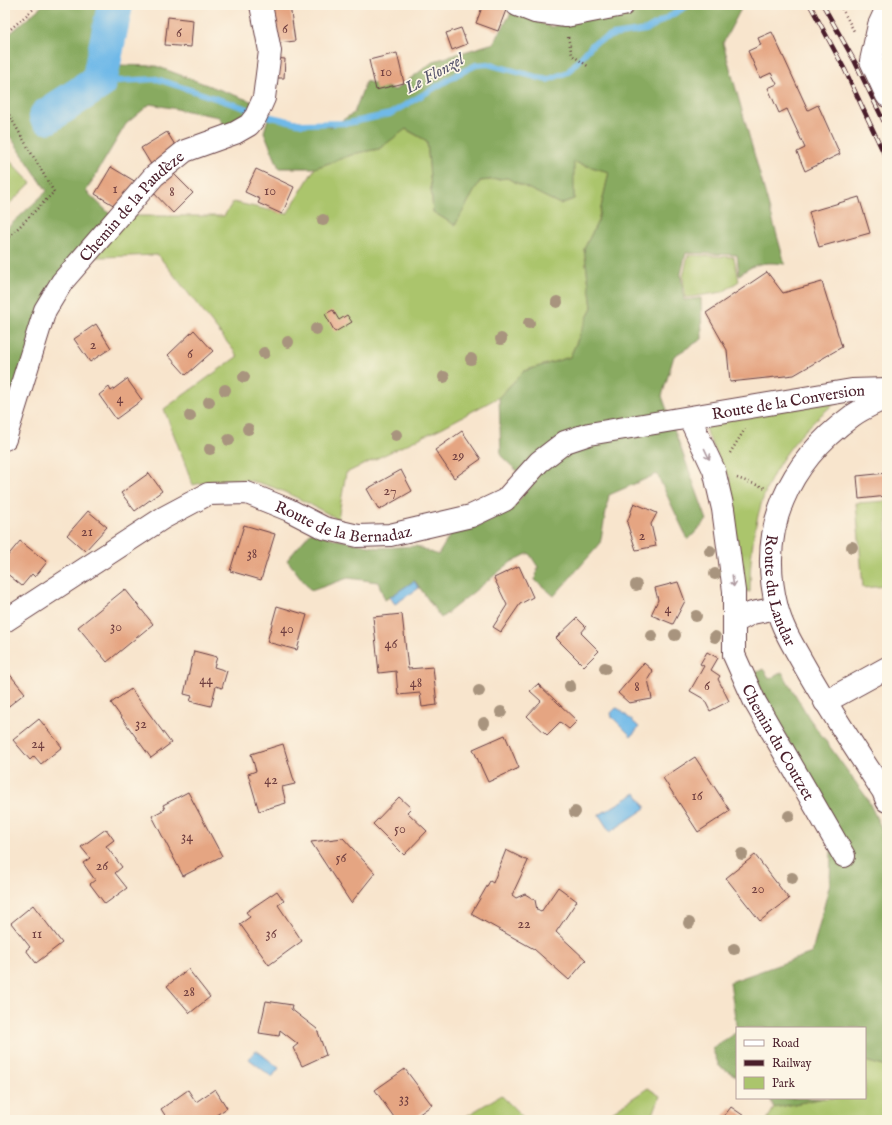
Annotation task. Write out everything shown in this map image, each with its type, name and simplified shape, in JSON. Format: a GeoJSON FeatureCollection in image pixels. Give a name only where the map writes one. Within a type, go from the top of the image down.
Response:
{"type":"FeatureCollection","features":[{"type":"Feature","properties":{"kind":"street","name":"Chemin de la Paudèze"},"geometry":{"type":"LineString","coordinates":[[5,440],[45,310],[62,282],[154,176],[185,151],[235,133],[249,125],[256,116],[264,98],[270,51],[261,5]]}},
{"type":"Feature","properties":{"kind":"street"},"geometry":{"type":"LineString","coordinates":[[517,5],[535,12],[566,16],[622,5]]}},
{"type":"Feature","properties":{"kind":"street"},"geometry":{"type":"LineString","coordinates":[[887,8],[879,25],[871,61],[887,96]]}},
{"type":"Feature","properties":{"kind":"street","name":"Route de la Conversion"},"geometry":{"type":"LineString","coordinates":[[690,419],[852,390],[887,389]]}},
{"type":"Feature","properties":{"kind":"street","name":"Route du Landar"},"geometry":{"type":"LineString","coordinates":[[825,702],[787,634],[777,608],[771,561],[773,531],[784,494],[818,446],[853,415],[887,397]]}},
{"type":"Feature","properties":{"kind":"street","name":"Chemin du Coutzet"},"geometry":{"type":"LineString","coordinates":[[690,419],[714,470],[723,509],[734,591],[734,654],[755,702],[844,856]]}},
{"type":"Feature","properties":{"kind":"street","name":"Route de la Bernadaz"},"geometry":{"type":"LineString","coordinates":[[5,621],[163,518],[208,494],[247,492],[289,510],[324,528],[358,536],[390,535],[471,516],[505,500],[539,462],[565,442],[589,434],[690,419]]}},
{"type":"Feature","properties":{"kind":"street"},"geometry":{"type":"LineString","coordinates":[[735,622],[752,613],[777,608]]}},
{"type":"Feature","properties":{"kind":"street"},"geometry":{"type":"LineString","coordinates":[[887,668],[825,702],[887,801]]}},
{"type":"Feature","properties":{"kind":"path"},"geometry":{"type":"LineString","coordinates":[[5,34],[38,5]]}},
{"type":"Feature","properties":{"kind":"path"},"geometry":{"type":"LineString","coordinates":[[572,55],[589,67]]}},
{"type":"Feature","properties":{"kind":"path"},"geometry":{"type":"LineString","coordinates":[[5,108],[54,192],[5,241]]}},
{"type":"Feature","properties":{"kind":"path"},"geometry":{"type":"LineString","coordinates":[[749,423],[733,450],[714,470],[769,488]]}},
{"type":"Feature","properties":{"kind":"green space"},"geometry":{"type":"Polygon","coordinates":[[[43,5],[126,5],[117,65],[156,66],[256,103],[249,118],[225,127],[219,117],[150,104],[126,124],[86,191],[112,216],[73,258],[5,427],[5,230],[47,191],[5,129],[5,38],[43,5]]]}},
{"type":"Feature","properties":{"kind":"green space"},"geometry":{"type":"Polygon","coordinates":[[[633,5],[743,5],[723,43],[785,264],[766,263],[756,265],[739,275],[737,255],[686,253],[681,274],[684,300],[701,298],[702,339],[674,356],[662,396],[707,520],[688,540],[657,474],[609,495],[600,544],[554,596],[535,580],[538,567],[529,553],[511,562],[441,618],[415,581],[385,600],[378,582],[348,578],[311,591],[287,560],[311,532],[335,539],[379,548],[416,546],[438,555],[453,530],[478,526],[510,510],[534,483],[501,456],[499,397],[524,371],[570,357],[592,307],[584,249],[598,221],[609,172],[574,162],[574,199],[560,204],[507,178],[480,181],[455,225],[433,212],[427,141],[406,129],[379,149],[357,153],[315,168],[279,168],[264,132],[269,115],[331,127],[354,113],[366,81],[395,90],[434,61],[494,43],[512,11],[551,27],[626,9],[633,5]]]}},
{"type":"Feature","properties":{"kind":"green space"},"geometry":{"type":"Polygon","coordinates":[[[405,129],[427,141],[433,212],[455,225],[480,181],[507,178],[560,204],[574,199],[573,162],[609,172],[598,221],[584,249],[592,307],[570,357],[524,371],[499,397],[443,427],[346,473],[338,519],[273,487],[251,481],[229,479],[193,485],[164,409],[238,356],[158,255],[73,258],[112,216],[224,216],[233,202],[287,214],[315,168],[357,153],[379,149],[405,129]]]}},
{"type":"Feature","properties":{"kind":"green space"},"geometry":{"type":"Polygon","coordinates":[[[5,156],[31,183],[5,208],[5,156]]]}},
{"type":"Feature","properties":{"kind":"green space"},"geometry":{"type":"Polygon","coordinates":[[[688,255],[734,257],[739,281],[723,292],[685,298],[683,277],[688,255]]]}},
{"type":"Feature","properties":{"kind":"green space"},"geometry":{"type":"Polygon","coordinates":[[[839,400],[796,440],[781,461],[769,484],[760,507],[754,533],[750,592],[746,591],[742,576],[730,494],[730,478],[722,466],[705,429],[709,422],[839,400]]]}},
{"type":"Feature","properties":{"kind":"green space"},"geometry":{"type":"Polygon","coordinates":[[[887,501],[887,586],[863,588],[856,503],[887,501]]]}},
{"type":"Feature","properties":{"kind":"green space"},"geometry":{"type":"Polygon","coordinates":[[[763,669],[770,679],[782,672],[809,718],[867,798],[887,840],[887,1067],[866,1061],[866,1027],[736,1027],[730,982],[812,953],[830,883],[832,820],[752,675],[763,669]]]}},
{"type":"Feature","properties":{"kind":"green space"},"geometry":{"type":"Polygon","coordinates":[[[736,1033],[736,1076],[719,1066],[712,1048],[736,1033]]]}},
{"type":"Feature","properties":{"kind":"green space"},"geometry":{"type":"Polygon","coordinates":[[[866,1061],[887,1067],[887,1120],[767,1120],[774,1108],[819,1099],[866,1099],[866,1061]]]}},
{"type":"Feature","properties":{"kind":"green space"},"geometry":{"type":"Polygon","coordinates":[[[648,1088],[660,1096],[651,1120],[600,1120],[648,1088]]]}},
{"type":"Feature","properties":{"kind":"green space"},"geometry":{"type":"Polygon","coordinates":[[[501,1095],[526,1120],[460,1120],[501,1095]]]}},
{"type":"Feature","properties":{"kind":"green space"},"geometry":{"type":"Polygon","coordinates":[[[770,1099],[819,1099],[774,1108],[770,1099]]]}},
{"type":"Feature","properties":{"kind":"water"},"geometry":{"type":"Polygon","coordinates":[[[414,581],[419,588],[395,604],[390,597],[414,581]]]}},
{"type":"Feature","properties":{"kind":"water"},"geometry":{"type":"Polygon","coordinates":[[[616,708],[639,727],[631,736],[612,717],[611,713],[616,708]]]}},
{"type":"Feature","properties":{"kind":"water"},"geometry":{"type":"Polygon","coordinates":[[[636,793],[646,808],[610,832],[599,815],[636,793]]]}},
{"type":"Feature","properties":{"kind":"water"},"geometry":{"type":"Polygon","coordinates":[[[256,1050],[279,1068],[272,1077],[249,1059],[256,1050]]]}},
{"type":"Feature","properties":{"kind":"building"},"geometry":{"type":"Polygon","coordinates":[[[272,5],[290,5],[295,41],[279,43],[272,5]]]}},
{"type":"Feature","properties":{"kind":"building"},"geometry":{"type":"Polygon","coordinates":[[[483,5],[492,5],[506,10],[498,31],[476,23],[483,5]]]}},
{"type":"Feature","properties":{"kind":"building"},"geometry":{"type":"Polygon","coordinates":[[[168,17],[193,20],[191,47],[165,45],[168,17]]]}},
{"type":"Feature","properties":{"kind":"building"},"geometry":{"type":"Polygon","coordinates":[[[461,28],[467,44],[452,50],[446,33],[461,28]]]}},
{"type":"Feature","properties":{"kind":"building"},"geometry":{"type":"Polygon","coordinates":[[[772,32],[808,110],[818,105],[840,154],[805,171],[797,152],[805,148],[787,109],[779,113],[768,88],[777,84],[771,73],[760,78],[748,51],[761,45],[758,38],[772,32]]]}},
{"type":"Feature","properties":{"kind":"building"},"geometry":{"type":"Polygon","coordinates":[[[397,53],[404,83],[376,90],[369,60],[397,53]]]}},
{"type":"Feature","properties":{"kind":"building"},"geometry":{"type":"Polygon","coordinates":[[[273,58],[285,59],[284,78],[272,78],[273,58]]]}},
{"type":"Feature","properties":{"kind":"building"},"geometry":{"type":"Polygon","coordinates":[[[167,132],[178,150],[152,166],[141,148],[167,132]]]}},
{"type":"Feature","properties":{"kind":"building"},"geometry":{"type":"Polygon","coordinates":[[[111,167],[136,182],[120,209],[95,194],[111,167]]]}},
{"type":"Feature","properties":{"kind":"building"},"geometry":{"type":"Polygon","coordinates":[[[256,169],[294,187],[282,214],[258,203],[260,199],[245,192],[256,169]]]}},
{"type":"Feature","properties":{"kind":"building"},"geometry":{"type":"Polygon","coordinates":[[[170,170],[193,193],[173,213],[150,189],[170,170]]]}},
{"type":"Feature","properties":{"kind":"building"},"geometry":{"type":"Polygon","coordinates":[[[859,197],[870,233],[819,247],[809,212],[859,197]]]}},
{"type":"Feature","properties":{"kind":"building"},"geometry":{"type":"Polygon","coordinates":[[[767,272],[783,293],[822,282],[842,347],[794,375],[730,382],[727,350],[706,313],[767,272]]]}},
{"type":"Feature","properties":{"kind":"building"},"geometry":{"type":"Polygon","coordinates":[[[333,310],[339,320],[347,315],[352,322],[335,332],[325,314],[333,310]]]}},
{"type":"Feature","properties":{"kind":"building"},"geometry":{"type":"Polygon","coordinates":[[[96,324],[111,348],[90,362],[74,339],[96,324]]]}},
{"type":"Feature","properties":{"kind":"building"},"geometry":{"type":"Polygon","coordinates":[[[194,330],[213,351],[186,375],[168,355],[194,330]]]}},
{"type":"Feature","properties":{"kind":"building"},"geometry":{"type":"Polygon","coordinates":[[[127,379],[142,400],[116,419],[99,395],[109,387],[111,391],[127,379]]]}},
{"type":"Feature","properties":{"kind":"building"},"geometry":{"type":"Polygon","coordinates":[[[462,431],[481,459],[454,478],[435,450],[462,431]]]}},
{"type":"Feature","properties":{"kind":"building"},"geometry":{"type":"Polygon","coordinates":[[[401,470],[412,491],[379,510],[367,489],[401,470]]]}},
{"type":"Feature","properties":{"kind":"building"},"geometry":{"type":"Polygon","coordinates":[[[149,473],[162,491],[135,511],[121,493],[149,473]]]}},
{"type":"Feature","properties":{"kind":"building"},"geometry":{"type":"Polygon","coordinates":[[[887,473],[887,496],[859,499],[857,476],[887,473]]]}},
{"type":"Feature","properties":{"kind":"building"},"geometry":{"type":"Polygon","coordinates":[[[634,503],[657,513],[651,524],[656,546],[636,550],[627,523],[634,503]]]}},
{"type":"Feature","properties":{"kind":"building"},"geometry":{"type":"Polygon","coordinates":[[[88,511],[107,527],[85,551],[67,535],[88,511]]]}},
{"type":"Feature","properties":{"kind":"building"},"geometry":{"type":"Polygon","coordinates":[[[244,525],[275,534],[261,580],[230,571],[244,525]]]}},
{"type":"Feature","properties":{"kind":"building"},"geometry":{"type":"Polygon","coordinates":[[[20,541],[47,562],[35,577],[32,574],[22,586],[5,572],[5,559],[20,541]]]}},
{"type":"Feature","properties":{"kind":"building"},"geometry":{"type":"Polygon","coordinates":[[[519,566],[533,597],[520,604],[501,632],[493,627],[507,605],[494,578],[519,566]]]}},
{"type":"Feature","properties":{"kind":"building"},"geometry":{"type":"Polygon","coordinates":[[[678,582],[685,601],[673,624],[651,615],[658,600],[655,588],[678,582]]]}},
{"type":"Feature","properties":{"kind":"building"},"geometry":{"type":"Polygon","coordinates":[[[125,589],[153,624],[107,662],[78,627],[125,589]]]}},
{"type":"Feature","properties":{"kind":"building"},"geometry":{"type":"Polygon","coordinates":[[[277,606],[307,615],[297,650],[267,642],[277,606]]]}},
{"type":"Feature","properties":{"kind":"building"},"geometry":{"type":"Polygon","coordinates":[[[402,614],[408,669],[433,667],[437,705],[422,707],[420,693],[398,695],[396,671],[379,673],[373,617],[402,614]]]}},
{"type":"Feature","properties":{"kind":"building"},"geometry":{"type":"Polygon","coordinates":[[[577,618],[586,627],[581,633],[599,651],[584,666],[556,638],[577,618]]]}},
{"type":"Feature","properties":{"kind":"building"},"geometry":{"type":"Polygon","coordinates":[[[194,651],[217,657],[214,667],[227,671],[222,688],[216,686],[211,706],[190,701],[192,696],[184,694],[194,651]]]}},
{"type":"Feature","properties":{"kind":"building"},"geometry":{"type":"Polygon","coordinates":[[[707,652],[718,658],[711,670],[720,676],[718,679],[729,701],[710,711],[704,699],[690,691],[704,666],[700,664],[707,652]]]}},
{"type":"Feature","properties":{"kind":"building"},"geometry":{"type":"Polygon","coordinates":[[[644,663],[653,671],[648,679],[652,699],[629,703],[618,693],[644,663]]]}},
{"type":"Feature","properties":{"kind":"building"},"geometry":{"type":"Polygon","coordinates":[[[7,671],[25,693],[5,709],[5,673],[7,671]]]}},
{"type":"Feature","properties":{"kind":"building"},"geometry":{"type":"Polygon","coordinates":[[[538,684],[577,721],[569,729],[560,722],[547,735],[527,716],[541,701],[530,691],[538,684]]]}},
{"type":"Feature","properties":{"kind":"building"},"geometry":{"type":"Polygon","coordinates":[[[131,689],[171,743],[151,758],[111,703],[131,689]]]}},
{"type":"Feature","properties":{"kind":"building"},"geometry":{"type":"Polygon","coordinates":[[[39,719],[62,747],[41,764],[34,756],[30,760],[13,740],[39,719]]]}},
{"type":"Feature","properties":{"kind":"building"},"geometry":{"type":"Polygon","coordinates":[[[505,735],[519,768],[488,782],[473,749],[505,735]]]}},
{"type":"Feature","properties":{"kind":"building"},"geometry":{"type":"Polygon","coordinates":[[[283,744],[295,784],[282,787],[286,803],[259,811],[248,774],[256,771],[251,754],[283,744]]]}},
{"type":"Feature","properties":{"kind":"building"},"geometry":{"type":"Polygon","coordinates":[[[695,757],[730,811],[698,832],[663,778],[695,757]]]}},
{"type":"Feature","properties":{"kind":"building"},"geometry":{"type":"Polygon","coordinates":[[[188,792],[222,856],[183,876],[152,816],[165,809],[163,805],[188,792]]]}},
{"type":"Feature","properties":{"kind":"building"},"geometry":{"type":"Polygon","coordinates":[[[399,797],[411,808],[407,812],[427,831],[404,855],[373,824],[399,797]]]}},
{"type":"Feature","properties":{"kind":"building"},"geometry":{"type":"Polygon","coordinates":[[[106,829],[114,840],[106,846],[122,867],[115,873],[127,888],[105,904],[90,884],[95,880],[83,863],[90,858],[81,847],[106,829]]]}},
{"type":"Feature","properties":{"kind":"building"},"geometry":{"type":"Polygon","coordinates":[[[343,838],[375,873],[351,903],[311,842],[343,838]]]}},
{"type":"Feature","properties":{"kind":"building"},"geometry":{"type":"Polygon","coordinates":[[[506,850],[528,861],[512,895],[516,898],[525,894],[535,900],[537,910],[541,912],[558,887],[577,901],[556,932],[586,960],[569,980],[534,949],[471,914],[490,881],[493,883],[506,850]]]}},
{"type":"Feature","properties":{"kind":"building"},"geometry":{"type":"Polygon","coordinates":[[[755,855],[789,899],[760,921],[726,878],[755,855]]]}},
{"type":"Feature","properties":{"kind":"building"},"geometry":{"type":"Polygon","coordinates":[[[277,891],[284,901],[278,905],[302,941],[269,965],[240,924],[250,917],[246,912],[277,891]]]}},
{"type":"Feature","properties":{"kind":"building"},"geometry":{"type":"Polygon","coordinates":[[[33,905],[62,943],[36,963],[26,950],[30,947],[11,923],[33,905]]]}},
{"type":"Feature","properties":{"kind":"building"},"geometry":{"type":"Polygon","coordinates":[[[188,969],[210,997],[190,1013],[167,986],[188,969]]]}},
{"type":"Feature","properties":{"kind":"building"},"geometry":{"type":"Polygon","coordinates":[[[266,1001],[292,1005],[291,1009],[317,1029],[326,1055],[302,1066],[293,1048],[298,1044],[280,1030],[279,1036],[259,1033],[266,1001]]]}},
{"type":"Feature","properties":{"kind":"building"},"geometry":{"type":"Polygon","coordinates":[[[405,1069],[432,1105],[411,1120],[396,1120],[375,1090],[405,1069]]]}},
{"type":"Feature","properties":{"kind":"building"},"geometry":{"type":"Polygon","coordinates":[[[215,1089],[227,1108],[209,1120],[168,1120],[161,1109],[188,1090],[196,1102],[215,1089]]]}},
{"type":"Feature","properties":{"kind":"building"},"geometry":{"type":"Polygon","coordinates":[[[731,1107],[747,1118],[746,1120],[721,1120],[731,1107]]]}},
{"type":"Feature","properties":{"kind":"waterway"},"geometry":{"type":"LineString","coordinates":[[47,116],[99,82],[115,5]]}},
{"type":"Feature","properties":{"kind":"waterway","name":"Le Flonzel"},"geometry":{"type":"LineString","coordinates":[[267,116],[302,124],[349,123],[390,114],[476,65],[488,64],[547,80],[568,72],[594,43],[613,35],[646,30],[689,5]]}},
{"type":"Feature","properties":{"kind":"waterway","name":"Le Flonzel"},"geometry":{"type":"LineString","coordinates":[[99,82],[157,79],[254,111]]}},
{"type":"Feature","properties":{"kind":"railway"},"geometry":{"type":"LineString","coordinates":[[810,5],[845,70],[887,160]]}},
{"type":"Feature","properties":{"kind":"railway"},"geometry":{"type":"LineString","coordinates":[[823,5],[855,62],[887,128]]}}]}
